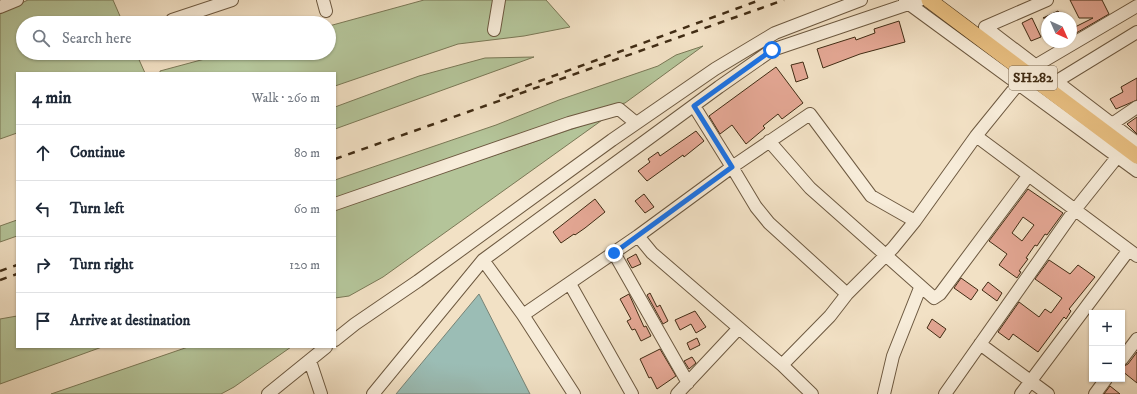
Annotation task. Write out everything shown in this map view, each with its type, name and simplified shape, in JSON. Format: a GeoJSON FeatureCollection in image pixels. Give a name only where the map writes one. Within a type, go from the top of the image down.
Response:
{"type":"FeatureCollection","features":[{"type":"Feature","properties":{"kind":"main road","name":"SH282"},"geometry":{"type":"LineString","coordinates":[[929,0],[1137,156]]}},
{"type":"Feature","properties":{"kind":"street"},"geometry":{"type":"LineString","coordinates":[[0,7],[17,0]]}},
{"type":"Feature","properties":{"kind":"street"},"geometry":{"type":"LineString","coordinates":[[184,16],[232,0]]}},
{"type":"Feature","properties":{"kind":"street"},"geometry":{"type":"LineString","coordinates":[[494,30],[499,0]]}},
{"type":"Feature","properties":{"kind":"street"},"geometry":{"type":"LineString","coordinates":[[336,339],[355,324],[418,281],[636,123],[715,69],[775,33],[862,0]]}},
{"type":"Feature","properties":{"kind":"street"},"geometry":{"type":"LineString","coordinates":[[1048,0],[985,27],[1137,143]]}},
{"type":"Feature","properties":{"kind":"street"},"geometry":{"type":"LineString","coordinates":[[373,394],[483,260],[694,106],[772,50],[911,2],[1137,171]]}},
{"type":"Feature","properties":{"kind":"street"},"geometry":{"type":"LineString","coordinates":[[1035,66],[1137,6]]}},
{"type":"Feature","properties":{"kind":"street"},"geometry":{"type":"LineString","coordinates":[[1057,81],[1137,32]]}},
{"type":"Feature","properties":{"kind":"street"},"geometry":{"type":"LineString","coordinates":[[782,365],[830,316],[846,294],[886,255],[915,221],[976,136],[1019,83]]}},
{"type":"Feature","properties":{"kind":"street"},"geometry":{"type":"LineString","coordinates":[[694,106],[756,207],[769,223],[846,294]]}},
{"type":"Feature","properties":{"kind":"street"},"geometry":{"type":"LineString","coordinates":[[1112,124],[1137,107]]}},
{"type":"Feature","properties":{"kind":"street"},"geometry":{"type":"LineString","coordinates":[[336,204],[562,125],[619,109],[636,123]]}},
{"type":"Feature","properties":{"kind":"street"},"geometry":{"type":"LineString","coordinates":[[524,315],[638,236],[732,167],[810,114],[871,196],[915,221]]}},
{"type":"Feature","properties":{"kind":"street"},"geometry":{"type":"LineString","coordinates":[[976,136],[1133,254],[1021,394]]}},
{"type":"Feature","properties":{"kind":"street"},"geometry":{"type":"LineString","coordinates":[[769,141],[810,188],[886,255],[930,297],[937,298],[1028,176]]}},
{"type":"Feature","properties":{"kind":"street"},"geometry":{"type":"LineString","coordinates":[[945,394],[1074,211],[1118,156]]}},
{"type":"Feature","properties":{"kind":"street"},"geometry":{"type":"LineString","coordinates":[[638,236],[652,253],[738,329],[782,365],[812,394]]}},
{"type":"Feature","properties":{"kind":"street"},"geometry":{"type":"LineString","coordinates":[[614,253],[688,383]]}},
{"type":"Feature","properties":{"kind":"street"},"geometry":{"type":"LineString","coordinates":[[483,260],[524,315],[574,394]]}},
{"type":"Feature","properties":{"kind":"street"},"geometry":{"type":"LineString","coordinates":[[570,284],[632,394]]}},
{"type":"Feature","properties":{"kind":"street"},"geometry":{"type":"LineString","coordinates":[[884,394],[893,356],[920,288]]}},
{"type":"Feature","properties":{"kind":"street"},"geometry":{"type":"LineString","coordinates":[[677,394],[738,329]]}},
{"type":"Feature","properties":{"kind":"street"},"geometry":{"type":"LineString","coordinates":[[1125,355],[1137,339]]}},
{"type":"Feature","properties":{"kind":"street"},"geometry":{"type":"LineString","coordinates":[[980,344],[1048,394]]}},
{"type":"Feature","properties":{"kind":"street"},"geometry":{"type":"LineString","coordinates":[[268,394],[325,348]]}},
{"type":"Feature","properties":{"kind":"street"},"geometry":{"type":"LineString","coordinates":[[310,361],[321,394]]}},
{"type":"Feature","properties":{"kind":"street"},"geometry":{"type":"LineString","coordinates":[[1095,394],[1104,382]]}},
{"type":"Feature","properties":{"kind":"green space"},"geometry":{"type":"Polygon","coordinates":[[[28,0],[113,0],[120,16],[16,16],[16,60],[139,60],[145,72],[16,72],[16,133],[0,139],[0,13],[28,0]]]}},
{"type":"Feature","properties":{"kind":"green space"},"geometry":{"type":"Polygon","coordinates":[[[424,0],[546,0],[570,27],[524,36],[458,44],[336,86],[336,72],[160,72],[201,60],[336,60],[336,24],[424,0]]]}},
{"type":"Feature","properties":{"kind":"green space"},"geometry":{"type":"Polygon","coordinates":[[[703,46],[625,103],[563,119],[336,198],[336,180],[496,125],[559,100],[658,66],[676,55],[703,46]]]}},
{"type":"Feature","properties":{"kind":"green space"},"geometry":{"type":"Polygon","coordinates":[[[534,57],[336,129],[336,107],[419,76],[485,58],[534,57]]]}},
{"type":"Feature","properties":{"kind":"green space"},"geometry":{"type":"Polygon","coordinates":[[[605,118],[383,277],[349,296],[336,298],[336,209],[605,118]]]}},
{"type":"Feature","properties":{"kind":"green space"},"geometry":{"type":"Polygon","coordinates":[[[16,220],[16,236],[0,242],[0,226],[16,220]]]}},
{"type":"Feature","properties":{"kind":"green space"},"geometry":{"type":"Polygon","coordinates":[[[16,316],[16,348],[99,348],[0,384],[0,319],[16,316]]]}},
{"type":"Feature","properties":{"kind":"green space"},"geometry":{"type":"Polygon","coordinates":[[[185,348],[290,348],[234,387],[221,394],[51,394],[185,348]]]}},
{"type":"Feature","properties":{"kind":"water"},"geometry":{"type":"Polygon","coordinates":[[[479,294],[530,394],[396,394],[479,294]]]}},
{"type":"Feature","properties":{"kind":"building"},"geometry":{"type":"Polygon","coordinates":[[[1070,0],[1102,0],[1109,14],[1077,33],[1077,26],[1093,18],[1079,18],[1070,0]]]}},
{"type":"Feature","properties":{"kind":"building"},"geometry":{"type":"Polygon","coordinates":[[[1032,18],[1041,37],[1031,41],[1022,23],[1032,18]]]}},
{"type":"Feature","properties":{"kind":"building"},"geometry":{"type":"Polygon","coordinates":[[[899,21],[905,42],[860,54],[823,68],[817,49],[855,37],[856,40],[875,33],[874,29],[899,21]]]}},
{"type":"Feature","properties":{"kind":"building"},"geometry":{"type":"Polygon","coordinates":[[[803,62],[808,78],[796,82],[791,65],[803,62]]]}},
{"type":"Feature","properties":{"kind":"building"},"geometry":{"type":"Polygon","coordinates":[[[776,67],[803,103],[782,119],[778,114],[763,126],[765,128],[746,144],[732,125],[720,134],[709,116],[776,67]]]}},
{"type":"Feature","properties":{"kind":"building"},"geometry":{"type":"Polygon","coordinates":[[[1137,78],[1137,100],[1116,109],[1110,99],[1123,92],[1121,87],[1137,78]]]}},
{"type":"Feature","properties":{"kind":"building"},"geometry":{"type":"Polygon","coordinates":[[[1137,117],[1137,134],[1127,124],[1137,117]]]}},
{"type":"Feature","properties":{"kind":"building"},"geometry":{"type":"Polygon","coordinates":[[[696,131],[704,141],[684,157],[683,155],[647,181],[638,171],[650,162],[648,159],[658,152],[660,156],[696,131]]]}},
{"type":"Feature","properties":{"kind":"building"},"geometry":{"type":"Polygon","coordinates":[[[1028,189],[1063,213],[1047,235],[1045,234],[1037,246],[1035,245],[1026,258],[1028,259],[1019,271],[1021,272],[1017,278],[999,265],[1007,254],[989,241],[1028,189]],[[1023,217],[1012,233],[1022,241],[1034,225],[1023,217]]]}},
{"type":"Feature","properties":{"kind":"building"},"geometry":{"type":"Polygon","coordinates":[[[644,194],[654,207],[645,213],[635,201],[644,194]]]}},
{"type":"Feature","properties":{"kind":"building"},"geometry":{"type":"Polygon","coordinates":[[[595,199],[605,212],[585,228],[561,243],[553,232],[595,199]]]}},
{"type":"Feature","properties":{"kind":"building"},"geometry":{"type":"Polygon","coordinates":[[[636,254],[641,264],[632,268],[627,259],[636,254]]]}},
{"type":"Feature","properties":{"kind":"building"},"geometry":{"type":"Polygon","coordinates":[[[1049,260],[1070,274],[1078,265],[1095,277],[1069,309],[1071,311],[1066,319],[1064,317],[1038,352],[1013,334],[1009,340],[998,332],[1019,302],[1039,317],[1045,309],[1051,313],[1062,298],[1035,279],[1049,260]]]}},
{"type":"Feature","properties":{"kind":"building"},"geometry":{"type":"Polygon","coordinates":[[[961,278],[978,290],[971,300],[954,288],[961,278]]]}},
{"type":"Feature","properties":{"kind":"building"},"geometry":{"type":"Polygon","coordinates":[[[988,282],[1002,293],[997,301],[982,290],[988,282]]]}},
{"type":"Feature","properties":{"kind":"building"},"geometry":{"type":"Polygon","coordinates":[[[650,293],[657,307],[660,305],[668,321],[663,324],[647,295],[650,293]]]}},
{"type":"Feature","properties":{"kind":"building"},"geometry":{"type":"Polygon","coordinates":[[[629,294],[644,327],[646,326],[651,336],[641,341],[635,329],[632,330],[627,321],[631,319],[620,299],[629,294]]]}},
{"type":"Feature","properties":{"kind":"building"},"geometry":{"type":"Polygon","coordinates":[[[695,311],[706,327],[696,333],[691,324],[680,330],[675,320],[695,311]]]}},
{"type":"Feature","properties":{"kind":"building"},"geometry":{"type":"Polygon","coordinates":[[[932,319],[946,329],[940,338],[927,328],[932,319]]]}},
{"type":"Feature","properties":{"kind":"building"},"geometry":{"type":"Polygon","coordinates":[[[697,338],[700,345],[690,350],[687,343],[697,338]]]}},
{"type":"Feature","properties":{"kind":"building"},"geometry":{"type":"Polygon","coordinates":[[[660,349],[676,376],[657,389],[651,377],[649,378],[640,359],[660,349]]]}},
{"type":"Feature","properties":{"kind":"building"},"geometry":{"type":"Polygon","coordinates":[[[1137,352],[1137,383],[1125,373],[1125,366],[1128,364],[1137,352]]]}},
{"type":"Feature","properties":{"kind":"building"},"geometry":{"type":"Polygon","coordinates":[[[692,357],[696,363],[689,369],[684,361],[692,357]]]}},
{"type":"Feature","properties":{"kind":"building"},"geometry":{"type":"Polygon","coordinates":[[[1110,386],[1120,394],[1104,394],[1110,386]]]}},
{"type":"Feature","properties":{"kind":"railway"},"geometry":{"type":"LineString","coordinates":[[499,96],[760,0]]}},
{"type":"Feature","properties":{"kind":"railway"},"geometry":{"type":"LineString","coordinates":[[336,159],[784,0]]}},
{"type":"Feature","properties":{"kind":"railway"},"geometry":{"type":"LineString","coordinates":[[0,271],[16,265]]}},
{"type":"Feature","properties":{"kind":"railway"},"geometry":{"type":"LineString","coordinates":[[0,280],[16,274]]}},
{"type":"Feature","properties":{"kind":"route"},"geometry":{"type":"LineString","coordinates":[[614,253],[732,167],[694,106],[772,50]]}}]}
